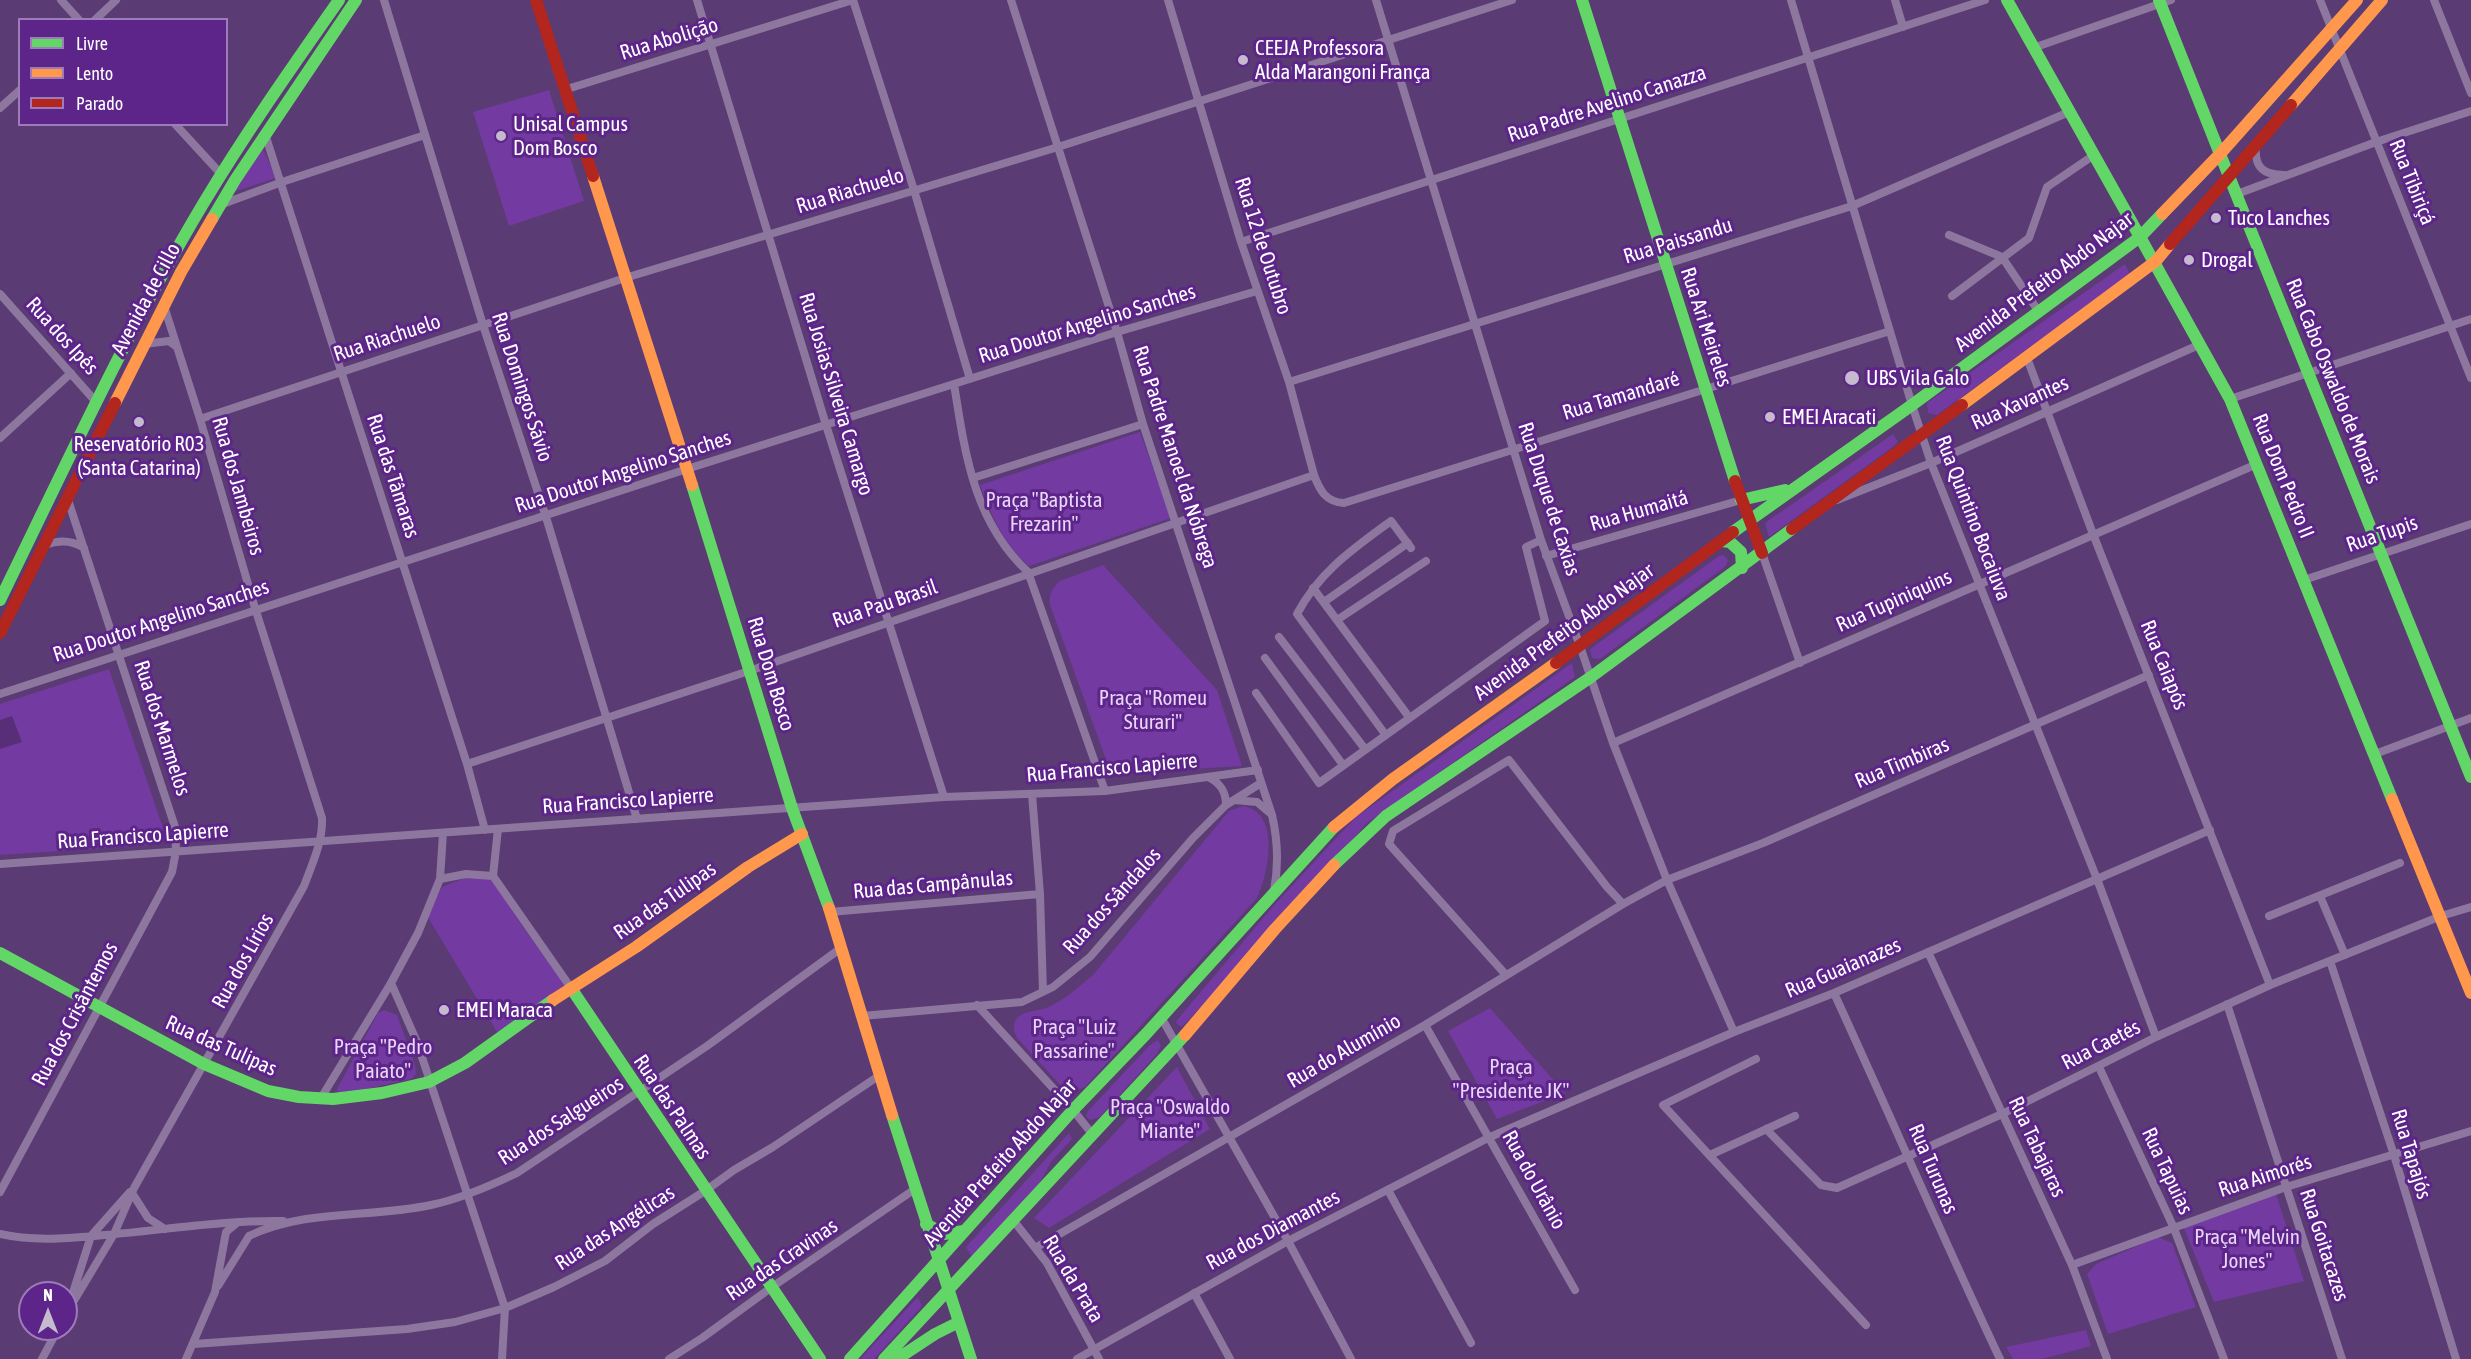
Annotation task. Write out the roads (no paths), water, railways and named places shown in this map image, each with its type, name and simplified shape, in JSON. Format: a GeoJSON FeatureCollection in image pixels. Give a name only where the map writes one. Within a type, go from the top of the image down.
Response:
{"type":"FeatureCollection","features":[{"type":"Feature","properties":{"kind":"main road","name":"Avenida de Cillo"},"geometry":{"type":"LineString","coordinates":[[0,600],[185,234],[221,174],[339,0]]}},
{"type":"Feature","properties":{"kind":"main road","name":"Avenida de Cillo"},"geometry":{"type":"LineString","coordinates":[[0,633],[164,305],[220,205],[356,0]]}},
{"type":"Feature","properties":{"kind":"main road","name":"Rua Dom Bosco"},"geometry":{"type":"LineString","coordinates":[[536,0],[687,469],[792,808],[830,912],[915,1189],[971,1359]]}},
{"type":"Feature","properties":{"kind":"main road","name":"Rua Ari Meireles"},"geometry":{"type":"LineString","coordinates":[[1582,0],[1705,389],[1762,553]]}},
{"type":"Feature","properties":{"kind":"main road","name":"Rua Dom Pedro II"},"geometry":{"type":"LineString","coordinates":[[2007,0],[2140,237],[2156,261],[2230,399],[2471,993]]}},
{"type":"Feature","properties":{"kind":"main road","name":"Avenida Prefeito Abdo Najar"},"geometry":{"type":"LineString","coordinates":[[850,1359],[1073,1110],[1339,822],[1361,802],[1580,646],[1798,484],[1912,405],[2035,307],[2140,237],[2220,154],[2357,0]]}},
{"type":"Feature","properties":{"kind":"main road"},"geometry":{"type":"LineString","coordinates":[[884,1359],[1178,1044],[1304,898],[1360,838],[1386,816],[1591,677],[1742,568],[1820,507],[2027,358],[2156,261],[2382,0]]}},
{"type":"Feature","properties":{"kind":"main road","name":"Rua Cabo Oswaldo de Morais"},"geometry":{"type":"LineString","coordinates":[[2163,1],[2220,154],[2471,777]]}},
{"type":"Feature","properties":{"kind":"main road"},"geometry":{"type":"LineString","coordinates":[[1742,500],[1771,495],[1798,484]]}},
{"type":"Feature","properties":{"kind":"main road"},"geometry":{"type":"LineString","coordinates":[[1722,541],[1730,542],[1742,552],[1742,568]]}},
{"type":"Feature","properties":{"kind":"main road","name":"Rua das Tulipas"},"geometry":{"type":"LineString","coordinates":[[0,953],[204,1064],[268,1091],[299,1097],[333,1099],[382,1093],[429,1082],[465,1063],[571,988],[636,947],[748,867],[802,834]]}},
{"type":"Feature","properties":{"kind":"main road","name":"Rua das Palmas"},"geometry":{"type":"LineString","coordinates":[[571,988],[639,1093],[820,1359]]}},
{"type":"Feature","properties":{"kind":"main road"},"geometry":{"type":"LineString","coordinates":[[927,1224],[934,1231],[945,1235],[956,1235],[965,1230]]}},
{"type":"Feature","properties":{"kind":"main road"},"geometry":{"type":"LineString","coordinates":[[897,1359],[934,1334],[959,1322]]}},
{"type":"Feature","properties":{"kind":"street"},"geometry":{"type":"LineString","coordinates":[[61,0],[77,18]]}},
{"type":"Feature","properties":{"kind":"street"},"geometry":{"type":"LineString","coordinates":[[97,18],[116,0]]}},
{"type":"Feature","properties":{"kind":"street","name":"Rua Domingos Sávio"},"geometry":{"type":"LineString","coordinates":[[384,0],[483,325],[546,517],[637,819]]}},
{"type":"Feature","properties":{"kind":"street","name":"Rua Josias Silveira Camargo"},"geometry":{"type":"LineString","coordinates":[[697,0],[826,425],[944,797]]}},
{"type":"Feature","properties":{"kind":"street"},"geometry":{"type":"LineString","coordinates":[[853,0],[914,190],[970,379]]}},
{"type":"Feature","properties":{"kind":"street","name":"Rua Abolição"},"geometry":{"type":"LineString","coordinates":[[564,90],[853,0]]}},
{"type":"Feature","properties":{"kind":"street","name":"Rua Padre Manoel da Nóbrega"},"geometry":{"type":"LineString","coordinates":[[1011,0],[1117,332],[1143,424],[1272,815],[1278,852],[1278,871],[1274,892]]}},
{"type":"Feature","properties":{"kind":"street","name":"Rua 12 de Outubro"},"geometry":{"type":"LineString","coordinates":[[1168,0],[1241,242],[1289,382],[1314,475],[1318,487],[1329,499]]}},
{"type":"Feature","properties":{"kind":"street","name":"Rua Duque de Caxias"},"geometry":{"type":"LineString","coordinates":[[1376,0],[1546,556],[1613,743],[1667,879],[1734,1032]]}},
{"type":"Feature","properties":{"kind":"street","name":"Rua Riachuelo"},"geometry":{"type":"LineString","coordinates":[[200,419],[625,279],[1058,147],[1512,0]]}},
{"type":"Feature","properties":{"kind":"street","name":"Rua Quintino Bocaiuva"},"geometry":{"type":"LineString","coordinates":[[1791,0],[1931,463],[2097,879],[2156,1037]]}},
{"type":"Feature","properties":{"kind":"street"},"geometry":{"type":"LineString","coordinates":[[1895,0],[1903,27]]}},
{"type":"Feature","properties":{"kind":"street","name":"Rua Padre Avelino Canazza"},"geometry":{"type":"LineString","coordinates":[[1241,242],[1985,0]]}},
{"type":"Feature","properties":{"kind":"street","name":"Rua Tibiriçá"},"geometry":{"type":"LineString","coordinates":[[2320,0],[2471,378]]}},
{"type":"Feature","properties":{"kind":"street"},"geometry":{"type":"LineString","coordinates":[[2434,0],[2471,93]]}},
{"type":"Feature","properties":{"kind":"street"},"geometry":{"type":"LineString","coordinates":[[2033,48],[2163,1]]}},
{"type":"Feature","properties":{"kind":"street"},"geometry":{"type":"LineString","coordinates":[[0,108],[18,92]]}},
{"type":"Feature","properties":{"kind":"street"},"geometry":{"type":"LineString","coordinates":[[2237,194],[2376,142],[2471,111]]}},
{"type":"Feature","properties":{"kind":"street","name":"Rua Paissandu"},"geometry":{"type":"LineString","coordinates":[[1289,382],[1852,206],[2069,112]]}},
{"type":"Feature","properties":{"kind":"street"},"geometry":{"type":"LineString","coordinates":[[177,126],[221,174]]}},
{"type":"Feature","properties":{"kind":"street","name":"Rua das Tâmaras"},"geometry":{"type":"LineString","coordinates":[[265,134],[485,830]]}},
{"type":"Feature","properties":{"kind":"street"},"geometry":{"type":"LineString","coordinates":[[220,205],[425,135]]}},
{"type":"Feature","properties":{"kind":"street"},"geometry":{"type":"LineString","coordinates":[[2256,146],[2255,157],[2258,167],[2266,173],[2288,175]]}},
{"type":"Feature","properties":{"kind":"street"},"geometry":{"type":"LineString","coordinates":[[1952,296],[2029,238],[2047,187],[2094,155]]}},
{"type":"Feature","properties":{"kind":"street"},"geometry":{"type":"LineString","coordinates":[[1949,235],[2002,257],[2035,307]]}},
{"type":"Feature","properties":{"kind":"street","name":"Rua Doutor Angelino Sanches"},"geometry":{"type":"LineString","coordinates":[[1,693],[401,561],[546,517],[687,469],[1117,332],[1257,291]]}},
{"type":"Feature","properties":{"kind":"street","name":"Rua dos Ipês"},"geometry":{"type":"LineString","coordinates":[[0,294],[98,403]]}},
{"type":"Feature","properties":{"kind":"street","name":"Rua dos Jambeiros"},"geometry":{"type":"LineString","coordinates":[[164,305],[255,609],[322,818],[321,841]]}},
{"type":"Feature","properties":{"kind":"street"},"geometry":{"type":"LineString","coordinates":[[2230,399],[2471,319]]}},
{"type":"Feature","properties":{"kind":"street","name":"Rua Tamandaré"},"geometry":{"type":"LineString","coordinates":[[1329,499],[1344,503],[1890,331]]}},
{"type":"Feature","properties":{"kind":"street"},"geometry":{"type":"LineString","coordinates":[[144,345],[169,341],[177,347]]}},
{"type":"Feature","properties":{"kind":"street","name":"Rua Xavantes"},"geometry":{"type":"LineString","coordinates":[[1820,507],[1931,463],[2201,344]]}},
{"type":"Feature","properties":{"kind":"street","name":"Rua Caiapós"},"geometry":{"type":"LineString","coordinates":[[2027,358],[2093,534],[2270,985]]}},
{"type":"Feature","properties":{"kind":"street"},"geometry":{"type":"LineString","coordinates":[[0,438],[71,373]]}},
{"type":"Feature","properties":{"kind":"street"},"geometry":{"type":"LineString","coordinates":[[954,384],[973,478],[993,531],[1014,559],[1028,572],[1105,791]]}},
{"type":"Feature","properties":{"kind":"street"},"geometry":{"type":"LineString","coordinates":[[973,478],[1143,424]]}},
{"type":"Feature","properties":{"kind":"street","name":"Rua Tupiniquins"},"geometry":{"type":"LineString","coordinates":[[1613,743],[2257,464]]}},
{"type":"Feature","properties":{"kind":"street","name":"Rua Pau Brasil"},"geometry":{"type":"LineString","coordinates":[[466,764],[749,670],[1314,475]]}},
{"type":"Feature","properties":{"kind":"street","name":"Rua dos Marmelos"},"geometry":{"type":"LineString","coordinates":[[68,500],[175,826],[176,851]]}},
{"type":"Feature","properties":{"kind":"street","name":"Rua Humaitá"},"geometry":{"type":"LineString","coordinates":[[1546,556],[1742,500]]}},
{"type":"Feature","properties":{"kind":"street"},"geometry":{"type":"LineString","coordinates":[[1324,602],[1410,545],[1391,521],[1343,555],[1313,588],[1297,614],[1385,734]]}},
{"type":"Feature","properties":{"kind":"street","name":"Rua Tupis"},"geometry":{"type":"LineString","coordinates":[[2304,580],[2471,524]]}},
{"type":"Feature","properties":{"kind":"street"},"geometry":{"type":"LineString","coordinates":[[1256,693],[1319,783],[1545,621],[1526,547],[1541,540]]}},
{"type":"Feature","properties":{"kind":"street"},"geometry":{"type":"LineString","coordinates":[[44,546],[54,542],[68,541],[84,548]]}},
{"type":"Feature","properties":{"kind":"street","name":"Rua Ari Meireles"},"geometry":{"type":"LineString","coordinates":[[1762,553],[1800,663]]}},
{"type":"Feature","properties":{"kind":"street"},"geometry":{"type":"LineString","coordinates":[[1337,620],[1426,561]]}},
{"type":"Feature","properties":{"kind":"street"},"geometry":{"type":"LineString","coordinates":[[1313,588],[1409,717]]}},
{"type":"Feature","properties":{"kind":"street"},"geometry":{"type":"LineString","coordinates":[[1279,637],[1365,749]]}},
{"type":"Feature","properties":{"kind":"street"},"geometry":{"type":"LineString","coordinates":[[1265,658],[1343,765]]}},
{"type":"Feature","properties":{"kind":"street","name":"Rua Timbiras"},"geometry":{"type":"LineString","coordinates":[[1667,879],[1763,843],[2035,727],[2149,675]]}},
{"type":"Feature","properties":{"kind":"street"},"geometry":{"type":"LineString","coordinates":[[2375,754],[2471,718]]}},
{"type":"Feature","properties":{"kind":"street"},"geometry":{"type":"LineString","coordinates":[[1506,975],[1389,844],[1393,831],[1509,760],[1607,887],[1623,904]]}},
{"type":"Feature","properties":{"kind":"street","name":"Rua Francisco Lapierre"},"geometry":{"type":"LineString","coordinates":[[0,864],[944,797],[1105,791],[1258,770]]}},
{"type":"Feature","properties":{"kind":"street"},"geometry":{"type":"LineString","coordinates":[[1210,778],[1221,786],[1230,803],[1257,802],[1272,815]]}},
{"type":"Feature","properties":{"kind":"street","name":"Rua dos Sândalos"},"geometry":{"type":"LineString","coordinates":[[862,1016],[1022,1002],[1053,987],[1090,957],[1193,838],[1230,803],[1262,783]]}},
{"type":"Feature","properties":{"kind":"street"},"geometry":{"type":"LineString","coordinates":[[1032,794],[1040,894],[1043,992]]}},
{"type":"Feature","properties":{"kind":"street"},"geometry":{"type":"LineString","coordinates":[[440,879],[480,873],[493,876],[498,829]]}},
{"type":"Feature","properties":{"kind":"street","name":"Rua Guaianazes"},"geometry":{"type":"LineString","coordinates":[[1490,1137],[1734,1032],[1834,993],[2210,830]]}},
{"type":"Feature","properties":{"kind":"street"},"geometry":{"type":"LineString","coordinates":[[321,1098],[392,983],[418,933],[440,879],[443,833]]}},
{"type":"Feature","properties":{"kind":"street","name":"Rua dos Lírios"},"geometry":{"type":"LineString","coordinates":[[78,1293],[114,1234],[133,1190],[304,886],[321,841]]}},
{"type":"Feature","properties":{"kind":"street","name":"Rua dos Crisântemos"},"geometry":{"type":"LineString","coordinates":[[0,1192],[172,872],[176,851]]}},
{"type":"Feature","properties":{"kind":"street"},"geometry":{"type":"LineString","coordinates":[[2269,916],[2400,863]]}},
{"type":"Feature","properties":{"kind":"street","name":"Rua das Palmas"},"geometry":{"type":"LineString","coordinates":[[493,876],[571,988]]}},
{"type":"Feature","properties":{"kind":"street","name":"Rua do Alumínio"},"geometry":{"type":"LineString","coordinates":[[1035,1248],[1425,1025],[1667,879]]}},
{"type":"Feature","properties":{"kind":"street","name":"Rua das Campânulas"},"geometry":{"type":"LineString","coordinates":[[830,912],[1040,894]]}},
{"type":"Feature","properties":{"kind":"street"},"geometry":{"type":"LineString","coordinates":[[2320,896],[2345,955]]}},
{"type":"Feature","properties":{"kind":"street","name":"Rua Caetés"},"geometry":{"type":"LineString","coordinates":[[1766,1129],[1821,1185],[1837,1188],[2001,1114],[2227,1004],[2441,916],[2471,906]]}},
{"type":"Feature","properties":{"kind":"street","name":"Rua dos Salgueiros"},"geometry":{"type":"LineString","coordinates":[[0,1234],[31,1239],[237,1223],[295,1221],[431,1205],[468,1194],[517,1173],[639,1093],[841,948]]}},
{"type":"Feature","properties":{"kind":"street","name":"Rua Tabajaras"},"geometry":{"type":"LineString","coordinates":[[1928,952],[2072,1265],[2107,1359]]}},
{"type":"Feature","properties":{"kind":"street","name":"Rua Tapajós"},"geometry":{"type":"LineString","coordinates":[[2330,961],[2394,1155],[2456,1359]]}},
{"type":"Feature","properties":{"kind":"street"},"geometry":{"type":"LineString","coordinates":[[392,983],[417,1042],[505,1308],[502,1359]]}},
{"type":"Feature","properties":{"kind":"street","name":"Rua Turunas"},"geometry":{"type":"LineString","coordinates":[[1834,993],[1909,1155],[1945,1244],[2000,1359]]}},
{"type":"Feature","properties":{"kind":"street","name":"Rua Goitacazes"},"geometry":{"type":"LineString","coordinates":[[2227,1004],[2342,1359]]}},
{"type":"Feature","properties":{"kind":"street"},"geometry":{"type":"LineString","coordinates":[[977,1005],[1093,1135]]}},
{"type":"Feature","properties":{"kind":"street"},"geometry":{"type":"LineString","coordinates":[[1161,1017],[1230,1136],[1351,1359]]}},
{"type":"Feature","properties":{"kind":"street","name":"Rua do Urânio"},"geometry":{"type":"LineString","coordinates":[[1425,1025],[1575,1290]]}},
{"type":"Feature","properties":{"kind":"street"},"geometry":{"type":"LineString","coordinates":[[1756,1059],[1663,1105],[1866,1325]]}},
{"type":"Feature","properties":{"kind":"street","name":"Rua Tapuias"},"geometry":{"type":"LineString","coordinates":[[2099,1067],[2174,1226],[2224,1359]]}},
{"type":"Feature","properties":{"kind":"street","name":"Rua das Angélicas"},"geometry":{"type":"LineString","coordinates":[[194,1344],[407,1329],[455,1322],[505,1308],[554,1287],[605,1261],[653,1224],[880,1075]]}},
{"type":"Feature","properties":{"kind":"street"},"geometry":{"type":"LineString","coordinates":[[1710,1155],[1795,1116]]}},
{"type":"Feature","properties":{"kind":"street","name":"Rua Aimorés"},"geometry":{"type":"LineString","coordinates":[[2072,1265],[2286,1187],[2471,1131]]}},
{"type":"Feature","properties":{"kind":"street","name":"Rua dos Diamantes"},"geometry":{"type":"LineString","coordinates":[[1077,1359],[1288,1241],[1490,1137]]}},
{"type":"Feature","properties":{"kind":"street","name":"Rua das Cravinas"},"geometry":{"type":"LineString","coordinates":[[669,1359],[915,1189]]}},
{"type":"Feature","properties":{"kind":"street"},"geometry":{"type":"LineString","coordinates":[[133,1190],[140,1209],[148,1218],[166,1230]]}},
{"type":"Feature","properties":{"kind":"street","name":"Rua dos Lírios"},"geometry":{"type":"LineString","coordinates":[[76,1281],[91,1236],[133,1190]]}},
{"type":"Feature","properties":{"kind":"street"},"geometry":{"type":"LineString","coordinates":[[1388,1190],[1471,1343]]}},
{"type":"Feature","properties":{"kind":"street","name":"Rua da Prata"},"geometry":{"type":"LineString","coordinates":[[1013,1220],[1035,1248],[1065,1294],[1099,1359]]}},
{"type":"Feature","properties":{"kind":"street","name":"Rua dos Salgueiros"},"geometry":{"type":"LineString","coordinates":[[249,1236],[295,1221]]}},
{"type":"Feature","properties":{"kind":"street"},"geometry":{"type":"LineString","coordinates":[[186,1359],[214,1292],[226,1232],[237,1223],[249,1236],[214,1292]]}},
{"type":"Feature","properties":{"kind":"street"},"geometry":{"type":"LineString","coordinates":[[1194,1293],[1230,1359]]}},
{"type":"Feature","properties":{"kind":"street"},"geometry":{"type":"LineString","coordinates":[[42,1359],[52,1341]]}},
{"type":"Feature","properties":{"kind":"place","name":"CEEJA Professora Alda Marangoni França"},"geometry":{"type":"Point","coordinates":[1243,60]}},
{"type":"Feature","properties":{"kind":"place","name":"Unisal Campus Dom Bosco"},"geometry":{"type":"Point","coordinates":[501,136]}},
{"type":"Feature","properties":{"kind":"place","name":"Tuco Lanches"},"geometry":{"type":"Point","coordinates":[2216,218]}},
{"type":"Feature","properties":{"kind":"place","name":"Drogal"},"geometry":{"type":"Point","coordinates":[2189,260]}},
{"type":"Feature","properties":{"kind":"place","name":"UBS Vila Galo"},"geometry":{"type":"Point","coordinates":[1852,378]}},
{"type":"Feature","properties":{"kind":"place","name":"EMEI Aracati"},"geometry":{"type":"Point","coordinates":[1770,417]}},
{"type":"Feature","properties":{"kind":"place","name":"Reservatório R03 (Santa Catarina)"},"geometry":{"type":"Point","coordinates":[139,422]}},
{"type":"Feature","properties":{"kind":"place","name":"EMEI Maraca"},"geometry":{"type":"Point","coordinates":[444,1010]}},
{"type":"Feature","properties":{"kind":"park label","name":"Praça \"Baptista Frezarin\""},"geometry":{"type":"Point","coordinates":[1044,512]}},
{"type":"Feature","properties":{"kind":"park label","name":"Praça \"Romeu Sturari\""},"geometry":{"type":"Point","coordinates":[1153,710]}},
{"type":"Feature","properties":{"kind":"park label","name":"Praça \"Luiz Passarine\""},"geometry":{"type":"Point","coordinates":[1074,1039]}},
{"type":"Feature","properties":{"kind":"park label","name":"Praça \"Pedro Paiato\""},"geometry":{"type":"Point","coordinates":[383,1059]}},
{"type":"Feature","properties":{"kind":"park label","name":"Praça \"Presidente JK\""},"geometry":{"type":"Point","coordinates":[1511,1079]}},
{"type":"Feature","properties":{"kind":"park label","name":"Praça \"Oswaldo Miante\""},"geometry":{"type":"Point","coordinates":[1170,1119]}},
{"type":"Feature","properties":{"kind":"park label","name":"Praça \"Melvin Jones\""},"geometry":{"type":"Point","coordinates":[2247,1249]}}]}
